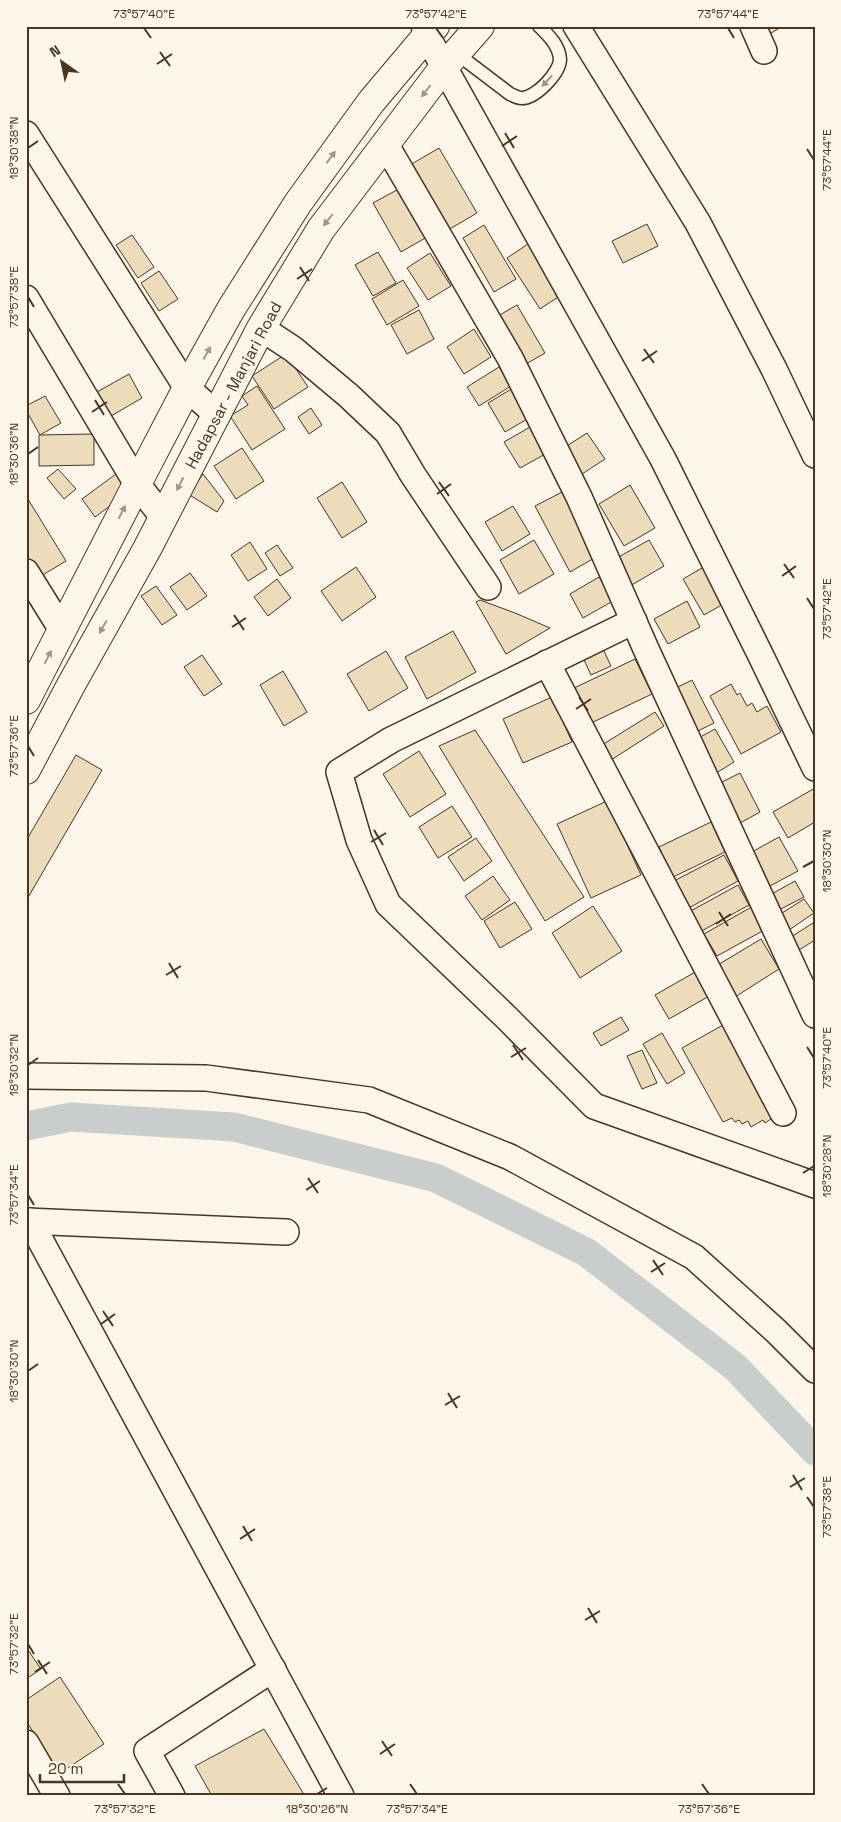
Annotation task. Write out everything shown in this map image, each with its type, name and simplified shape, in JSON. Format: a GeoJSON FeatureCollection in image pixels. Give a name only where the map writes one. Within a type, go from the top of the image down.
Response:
{"type":"FeatureCollection","features":[{"type":"Feature","properties":{"kind":"main road","name":"Hadapsar - Manjari Road"},"geometry":{"type":"LineString","coordinates":[[26,770],[163,516],[261,328],[321,229],[450,60],[480,26]]}},
{"type":"Feature","properties":{"kind":"main road"},"geometry":{"type":"LineString","coordinates":[[26,700],[187,388],[231,309],[298,203],[372,102],[429,30]]}},
{"type":"Feature","properties":{"kind":"street"},"geometry":{"type":"LineString","coordinates":[[576,26],[698,223],[774,369],[815,456]]}},
{"type":"Feature","properties":{"kind":"street"},"geometry":{"type":"LineString","coordinates":[[753,26],[764,51]]}},
{"type":"Feature","properties":{"kind":"street"},"geometry":{"type":"LineString","coordinates":[[429,30],[450,60],[663,459],[815,768]]}},
{"type":"Feature","properties":{"kind":"street"},"geometry":{"type":"LineString","coordinates":[[26,134],[187,388],[216,414]]}},
{"type":"Feature","properties":{"kind":"street"},"geometry":{"type":"LineString","coordinates":[[386,145],[510,358],[579,497],[815,1015]]}},
{"type":"Feature","properties":{"kind":"street"},"geometry":{"type":"LineString","coordinates":[[26,298],[137,484],[163,516]]}},
{"type":"Feature","properties":{"kind":"street"},"geometry":{"type":"LineString","coordinates":[[261,328],[293,349],[349,396],[388,433],[412,474],[488,587]]}},
{"type":"Feature","properties":{"kind":"street"},"geometry":{"type":"LineString","coordinates":[[26,572],[62,630]]}},
{"type":"Feature","properties":{"kind":"street"},"geometry":{"type":"LineString","coordinates":[[634,621],[391,740],[339,772],[359,840],[388,904],[507,1018],[594,1106],[815,1185]]}},
{"type":"Feature","properties":{"kind":"street"},"geometry":{"type":"LineString","coordinates":[[547,663],[783,1113]]}},
{"type":"Feature","properties":{"kind":"street"},"geometry":{"type":"LineString","coordinates":[[26,1076],[206,1078],[368,1100],[510,1157],[694,1257],[776,1331],[815,1370]]}},
{"type":"Feature","properties":{"kind":"street"},"geometry":{"type":"LineString","coordinates":[[28,1221],[286,1232]]}},
{"type":"Feature","properties":{"kind":"street"},"geometry":{"type":"LineString","coordinates":[[28,1221],[341,1796]]}},
{"type":"Feature","properties":{"kind":"street"},"geometry":{"type":"LineString","coordinates":[[172,1796],[147,1750],[273,1669]]}},
{"type":"Feature","properties":{"kind":"street"},"geometry":{"type":"LineString","coordinates":[[26,1743],[58,1796]]}},
{"type":"Feature","properties":{"kind":"lane"},"geometry":{"type":"LineString","coordinates":[[450,60],[510,94],[520,98],[534,95],[558,70],[560,58],[553,40],[539,26]]}},
{"type":"Feature","properties":{"kind":"building"},"geometry":{"type":"Polygon","coordinates":[[[763,26],[783,26],[768,35],[763,26]]]}},
{"type":"Feature","properties":{"kind":"building"},"geometry":{"type":"Polygon","coordinates":[[[439,148],[477,213],[448,230],[410,165],[439,148]]]}},
{"type":"Feature","properties":{"kind":"building"},"geometry":{"type":"Polygon","coordinates":[[[406,185],[434,233],[401,252],[373,203],[406,185]]]}},
{"type":"Feature","properties":{"kind":"building"},"geometry":{"type":"Polygon","coordinates":[[[647,224],[658,246],[623,263],[612,241],[647,224]]]}},
{"type":"Feature","properties":{"kind":"building"},"geometry":{"type":"Polygon","coordinates":[[[484,225],[516,279],[494,292],[463,238],[484,225]]]}},
{"type":"Feature","properties":{"kind":"building"},"geometry":{"type":"Polygon","coordinates":[[[132,235],[154,267],[138,278],[116,245],[132,235]]]}},
{"type":"Feature","properties":{"kind":"building"},"geometry":{"type":"Polygon","coordinates":[[[531,242],[564,293],[540,309],[507,258],[531,242]]]}},
{"type":"Feature","properties":{"kind":"building"},"geometry":{"type":"Polygon","coordinates":[[[378,252],[396,283],[373,296],[355,265],[378,252]]]}},
{"type":"Feature","properties":{"kind":"building"},"geometry":{"type":"Polygon","coordinates":[[[430,253],[451,286],[428,300],[407,268],[430,253]]]}},
{"type":"Feature","properties":{"kind":"building"},"geometry":{"type":"Polygon","coordinates":[[[159,271],[178,299],[159,311],[141,283],[159,271]]]}},
{"type":"Feature","properties":{"kind":"building"},"geometry":{"type":"Polygon","coordinates":[[[403,280],[419,306],[387,325],[372,299],[403,280]]]}},
{"type":"Feature","properties":{"kind":"building"},"geometry":{"type":"Polygon","coordinates":[[[517,305],[545,353],[526,364],[498,316],[517,305]]]}},
{"type":"Feature","properties":{"kind":"building"},"geometry":{"type":"Polygon","coordinates":[[[419,310],[434,339],[407,354],[391,325],[419,310]]]}},
{"type":"Feature","properties":{"kind":"building"},"geometry":{"type":"Polygon","coordinates":[[[474,329],[491,357],[464,374],[447,347],[474,329]]]}},
{"type":"Feature","properties":{"kind":"building"},"geometry":{"type":"Polygon","coordinates":[[[286,354],[308,387],[274,409],[252,376],[286,354]]]}},
{"type":"Feature","properties":{"kind":"building"},"geometry":{"type":"Polygon","coordinates":[[[499,367],[511,386],[479,406],[467,387],[499,367]]]}},
{"type":"Feature","properties":{"kind":"building"},"geometry":{"type":"Polygon","coordinates":[[[129,374],[142,398],[111,416],[97,392],[129,374]]]}},
{"type":"Feature","properties":{"kind":"building"},"geometry":{"type":"Polygon","coordinates":[[[518,385],[536,414],[505,432],[488,403],[518,385]]]}},
{"type":"Feature","properties":{"kind":"building"},"geometry":{"type":"Polygon","coordinates":[[[257,386],[285,429],[252,450],[230,416],[248,405],[242,396],[257,386]]]}},
{"type":"Feature","properties":{"kind":"building"},"geometry":{"type":"Polygon","coordinates":[[[45,396],[61,423],[40,435],[26,410],[26,406],[45,396]]]}},
{"type":"Feature","properties":{"kind":"building"},"geometry":{"type":"Polygon","coordinates":[[[311,408],[322,425],[309,434],[298,417],[311,408]]]}},
{"type":"Feature","properties":{"kind":"building"},"geometry":{"type":"Polygon","coordinates":[[[537,423],[549,452],[520,468],[504,442],[537,423]]]}},
{"type":"Feature","properties":{"kind":"building"},"geometry":{"type":"Polygon","coordinates":[[[587,433],[605,459],[579,476],[562,449],[587,433]]]}},
{"type":"Feature","properties":{"kind":"building"},"geometry":{"type":"Polygon","coordinates":[[[94,434],[94,465],[39,466],[39,435],[94,434]]]}},
{"type":"Feature","properties":{"kind":"building"},"geometry":{"type":"Polygon","coordinates":[[[242,448],[264,481],[236,499],[214,466],[242,448]]]}},
{"type":"Feature","properties":{"kind":"building"},"geometry":{"type":"Polygon","coordinates":[[[58,469],[76,489],[64,499],[47,478],[58,469]]]}},
{"type":"Feature","properties":{"kind":"building"},"geometry":{"type":"Polygon","coordinates":[[[120,471],[133,489],[95,517],[82,499],[120,471]]]}},
{"type":"Feature","properties":{"kind":"building"},"geometry":{"type":"Polygon","coordinates":[[[203,474],[224,501],[217,512],[188,494],[203,474]]]}},
{"type":"Feature","properties":{"kind":"building"},"geometry":{"type":"Polygon","coordinates":[[[342,482],[367,522],[342,538],[317,498],[342,482]]]}},
{"type":"Feature","properties":{"kind":"building"},"geometry":{"type":"Polygon","coordinates":[[[630,485],[655,528],[624,546],[599,504],[630,485]]]}},
{"type":"Feature","properties":{"kind":"building"},"geometry":{"type":"Polygon","coordinates":[[[568,489],[596,557],[570,572],[535,506],[568,489]]]}},
{"type":"Feature","properties":{"kind":"building"},"geometry":{"type":"Polygon","coordinates":[[[26,496],[66,561],[36,579],[26,562],[26,496]]]}},
{"type":"Feature","properties":{"kind":"building"},"geometry":{"type":"Polygon","coordinates":[[[513,506],[530,534],[502,551],[485,522],[513,506]]]}},
{"type":"Feature","properties":{"kind":"building"},"geometry":{"type":"Polygon","coordinates":[[[534,540],[554,574],[519,594],[500,560],[534,540]]]}},
{"type":"Feature","properties":{"kind":"building"},"geometry":{"type":"Polygon","coordinates":[[[649,540],[664,566],[630,586],[615,559],[649,540]]]}},
{"type":"Feature","properties":{"kind":"building"},"geometry":{"type":"Polygon","coordinates":[[[250,542],[267,569],[248,581],[231,555],[250,542]]]}},
{"type":"Feature","properties":{"kind":"building"},"geometry":{"type":"Polygon","coordinates":[[[277,545],[293,568],[280,576],[265,553],[277,545]]]}},
{"type":"Feature","properties":{"kind":"building"},"geometry":{"type":"Polygon","coordinates":[[[709,564],[727,602],[704,615],[683,579],[709,564]]]}},
{"type":"Feature","properties":{"kind":"building"},"geometry":{"type":"Polygon","coordinates":[[[356,567],[376,597],[342,621],[321,591],[356,567]]]}},
{"type":"Feature","properties":{"kind":"building"},"geometry":{"type":"Polygon","coordinates":[[[190,573],[207,596],[187,610],[170,587],[190,573]]]}},
{"type":"Feature","properties":{"kind":"building"},"geometry":{"type":"Polygon","coordinates":[[[599,577],[613,601],[583,618],[570,594],[599,577]]]}},
{"type":"Feature","properties":{"kind":"building"},"geometry":{"type":"Polygon","coordinates":[[[277,579],[291,598],[268,616],[254,597],[277,579]]]}},
{"type":"Feature","properties":{"kind":"building"},"geometry":{"type":"Polygon","coordinates":[[[156,586],[177,615],[162,625],[141,596],[156,586]]]}},
{"type":"Feature","properties":{"kind":"building"},"geometry":{"type":"Polygon","coordinates":[[[480,600],[550,628],[506,654],[476,602],[480,600]]]}},
{"type":"Feature","properties":{"kind":"building"},"geometry":{"type":"Polygon","coordinates":[[[687,601],[700,627],[668,644],[654,619],[687,601]]]}},
{"type":"Feature","properties":{"kind":"building"},"geometry":{"type":"Polygon","coordinates":[[[453,631],[476,672],[427,699],[405,657],[453,631]]]}},
{"type":"Feature","properties":{"kind":"building"},"geometry":{"type":"Polygon","coordinates":[[[603,649],[611,666],[591,675],[584,660],[603,649]]]}},
{"type":"Feature","properties":{"kind":"building"},"geometry":{"type":"Polygon","coordinates":[[[386,651],[408,688],[369,711],[347,674],[386,651]]]}},
{"type":"Feature","properties":{"kind":"building"},"geometry":{"type":"Polygon","coordinates":[[[202,655],[222,684],[204,696],[184,667],[202,655]]]}},
{"type":"Feature","properties":{"kind":"building"},"geometry":{"type":"Polygon","coordinates":[[[635,659],[652,694],[587,725],[570,690],[635,659]]]}},
{"type":"Feature","properties":{"kind":"building"},"geometry":{"type":"Polygon","coordinates":[[[283,671],[307,712],[284,726],[260,685],[283,671]]]}},
{"type":"Feature","properties":{"kind":"building"},"geometry":{"type":"Polygon","coordinates":[[[692,680],[714,723],[692,734],[670,691],[692,680]]]}},
{"type":"Feature","properties":{"kind":"building"},"geometry":{"type":"Polygon","coordinates":[[[731,684],[737,695],[740,693],[747,706],[752,703],[757,712],[767,706],[781,732],[741,754],[710,696],[731,684]]]}},
{"type":"Feature","properties":{"kind":"building"},"geometry":{"type":"Polygon","coordinates":[[[552,697],[572,742],[523,763],[503,719],[552,697]]]}},
{"type":"Feature","properties":{"kind":"building"},"geometry":{"type":"Polygon","coordinates":[[[655,712],[664,726],[611,760],[602,745],[655,712]]]}},
{"type":"Feature","properties":{"kind":"building"},"geometry":{"type":"Polygon","coordinates":[[[715,729],[734,762],[713,775],[693,741],[715,729]]]}},
{"type":"Feature","properties":{"kind":"building"},"geometry":{"type":"Polygon","coordinates":[[[475,730],[584,897],[545,921],[439,746],[475,730]]]}},
{"type":"Feature","properties":{"kind":"building"},"geometry":{"type":"Polygon","coordinates":[[[419,751],[446,794],[410,817],[383,774],[419,751]]]}},
{"type":"Feature","properties":{"kind":"building"},"geometry":{"type":"Polygon","coordinates":[[[76,755],[102,770],[26,901],[26,841],[76,755]]]}},
{"type":"Feature","properties":{"kind":"building"},"geometry":{"type":"Polygon","coordinates":[[[740,773],[760,812],[733,827],[712,787],[740,773]]]}},
{"type":"Feature","properties":{"kind":"building"},"geometry":{"type":"Polygon","coordinates":[[[815,788],[815,822],[788,838],[773,812],[815,788]]]}},
{"type":"Feature","properties":{"kind":"building"},"geometry":{"type":"Polygon","coordinates":[[[607,801],[641,875],[591,898],[557,824],[607,801]]]}},
{"type":"Feature","properties":{"kind":"building"},"geometry":{"type":"Polygon","coordinates":[[[452,806],[472,837],[438,858],[419,827],[452,806]]]}},
{"type":"Feature","properties":{"kind":"building"},"geometry":{"type":"Polygon","coordinates":[[[711,822],[725,852],[673,877],[659,847],[711,822]]]}},
{"type":"Feature","properties":{"kind":"building"},"geometry":{"type":"Polygon","coordinates":[[[779,837],[798,871],[768,887],[750,853],[779,837]]]}},
{"type":"Feature","properties":{"kind":"building"},"geometry":{"type":"Polygon","coordinates":[[[476,838],[492,861],[464,881],[448,857],[476,838]]]}},
{"type":"Feature","properties":{"kind":"building"},"geometry":{"type":"Polygon","coordinates":[[[724,855],[738,881],[685,910],[670,883],[724,855]]]}},
{"type":"Feature","properties":{"kind":"building"},"geometry":{"type":"Polygon","coordinates":[[[493,876],[510,900],[482,920],[465,896],[493,876]]]}},
{"type":"Feature","properties":{"kind":"building"},"geometry":{"type":"Polygon","coordinates":[[[795,881],[804,897],[777,911],[768,896],[795,881]]]}},
{"type":"Feature","properties":{"kind":"building"},"geometry":{"type":"Polygon","coordinates":[[[738,885],[749,905],[698,933],[687,913],[738,885]]]}},
{"type":"Feature","properties":{"kind":"building"},"geometry":{"type":"Polygon","coordinates":[[[804,899],[814,913],[789,930],[779,915],[804,899]]]}},
{"type":"Feature","properties":{"kind":"building"},"geometry":{"type":"Polygon","coordinates":[[[515,902],[532,929],[500,948],[484,921],[515,902]]]}},
{"type":"Feature","properties":{"kind":"building"},"geometry":{"type":"Polygon","coordinates":[[[755,905],[768,928],[717,956],[704,934],[755,905]]]}},
{"type":"Feature","properties":{"kind":"building"},"geometry":{"type":"Polygon","coordinates":[[[593,906],[622,951],[580,978],[552,933],[593,906]]]}},
{"type":"Feature","properties":{"kind":"building"},"geometry":{"type":"Polygon","coordinates":[[[813,923],[815,926],[815,940],[799,950],[791,937],[813,923]]]}},
{"type":"Feature","properties":{"kind":"building"},"geometry":{"type":"Polygon","coordinates":[[[761,939],[779,969],[735,997],[716,966],[761,939]]]}},
{"type":"Feature","properties":{"kind":"building"},"geometry":{"type":"Polygon","coordinates":[[[697,971],[711,995],[669,1019],[655,995],[697,971]]]}},
{"type":"Feature","properties":{"kind":"building"},"geometry":{"type":"Polygon","coordinates":[[[621,1017],[629,1030],[601,1046],[593,1033],[621,1017]]]}},
{"type":"Feature","properties":{"kind":"building"},"geometry":{"type":"Polygon","coordinates":[[[723,1025],[774,1117],[765,1123],[763,1120],[751,1127],[748,1121],[742,1124],[739,1120],[735,1122],[732,1118],[723,1122],[682,1048],[723,1025]]]}},
{"type":"Feature","properties":{"kind":"building"},"geometry":{"type":"Polygon","coordinates":[[[662,1033],[685,1073],[667,1084],[643,1044],[662,1033]]]}},
{"type":"Feature","properties":{"kind":"building"},"geometry":{"type":"Polygon","coordinates":[[[642,1050],[657,1083],[642,1089],[627,1056],[642,1050]]]}},
{"type":"Feature","properties":{"kind":"building"},"geometry":{"type":"Polygon","coordinates":[[[26,1647],[41,1669],[26,1679],[26,1647]]]}},
{"type":"Feature","properties":{"kind":"building"},"geometry":{"type":"Polygon","coordinates":[[[60,1677],[104,1744],[60,1773],[26,1721],[26,1700],[60,1677]]]}},
{"type":"Feature","properties":{"kind":"building"},"geometry":{"type":"Polygon","coordinates":[[[264,1729],[305,1796],[212,1796],[195,1766],[264,1729]]]}},
{"type":"Feature","properties":{"kind":"waterway"},"geometry":{"type":"LineString","coordinates":[[26,1126],[71,1117],[234,1127],[436,1178],[586,1252],[735,1367],[815,1451]]}}]}
